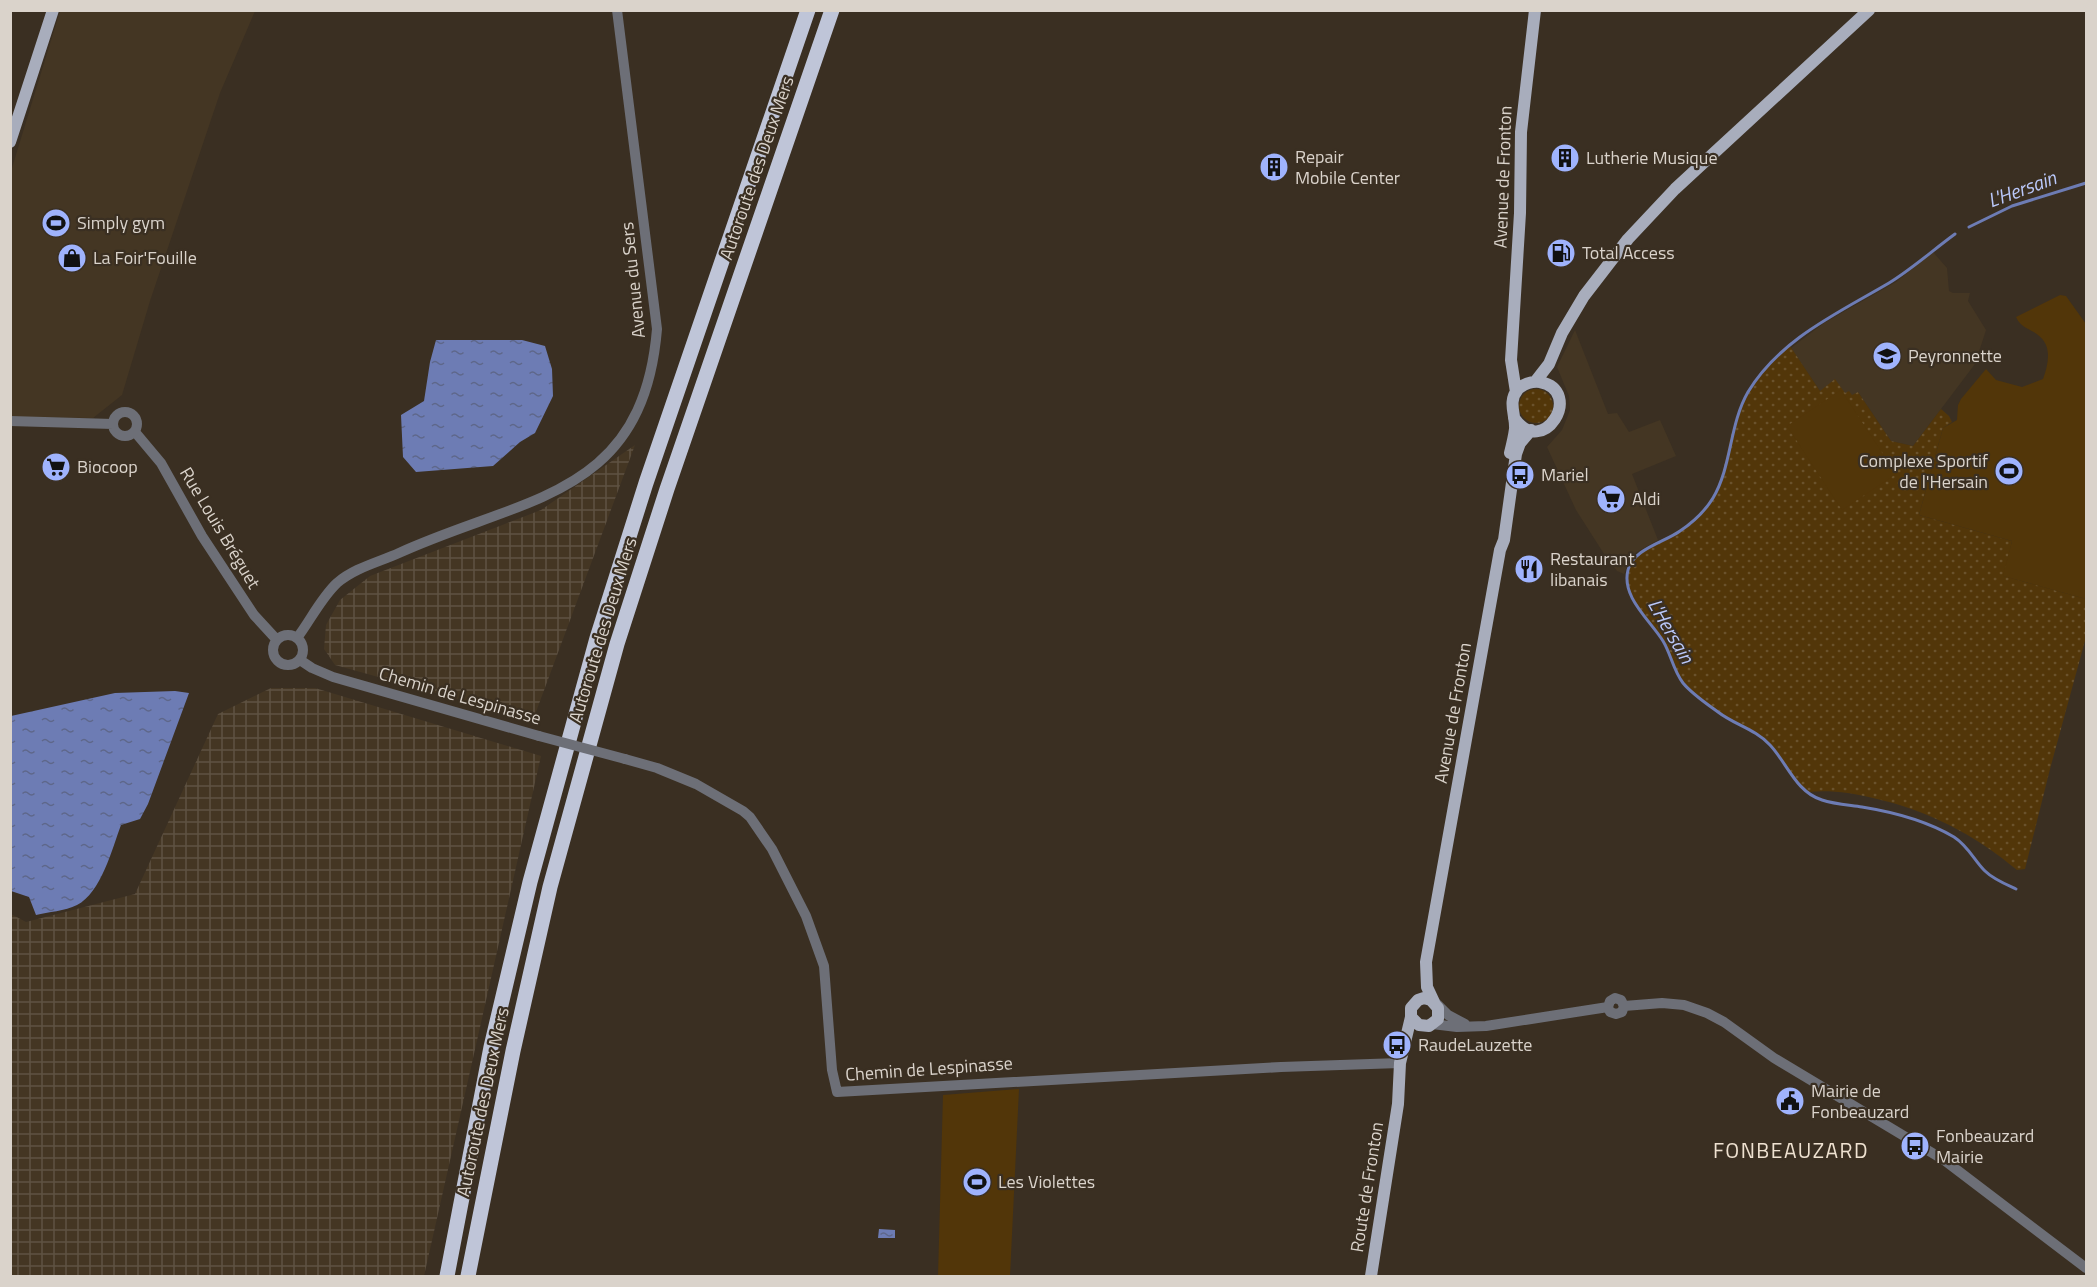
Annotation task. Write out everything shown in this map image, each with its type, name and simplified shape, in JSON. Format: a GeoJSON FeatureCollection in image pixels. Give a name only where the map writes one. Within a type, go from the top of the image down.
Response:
{"type":"FeatureCollection","features":[{"type":"Feature","properties":{"kind":"highway","name":"Autoroute des Deux Mers"},"geometry":{"type":"LineString","coordinates":[[447,1276],[491,1047],[530,882],[597,638],[646,483],[808,10]]}},
{"type":"Feature","properties":{"kind":"highway","name":"Autoroute des Deux Mers"},"geometry":{"type":"LineString","coordinates":[[468,1276],[510,1063],[550,887],[617,644],[667,489],[832,10]]}},
{"type":"Feature","properties":{"kind":"main road"},"geometry":{"type":"LineString","coordinates":[[10,142],[53,10]]}},
{"type":"Feature","properties":{"kind":"main road","name":"Avenue de Fronton"},"geometry":{"type":"LineString","coordinates":[[1500,552],[1498,539],[1515,428],[1512,405],[1516,392],[1512,369],[1512,345],[1520,213],[1521,132],[1535,10]]}},
{"type":"Feature","properties":{"kind":"main road"},"geometry":{"type":"LineString","coordinates":[[1516,392],[1532,382],[1549,363],[1562,333],[1584,296],[1628,239],[1675,189],[1869,10]]}},
{"type":"Feature","properties":{"kind":"main road","name":"Avenue de Fronton"},"geometry":{"type":"LineString","coordinates":[[1512,345],[1518,366],[1532,382]]}},
{"type":"Feature","properties":{"kind":"main road"},"geometry":{"type":"LineString","coordinates":[[1514,418],[1521,426],[1530,430],[1542,430],[1549,427],[1558,415],[1560,401],[1553,389],[1549,363]]}},
{"type":"Feature","properties":{"kind":"main road"},"geometry":{"type":"LineString","coordinates":[[1532,382],[1542,383],[1553,389]]}},
{"type":"Feature","properties":{"kind":"main road","name":"Avenue de Fronton"},"geometry":{"type":"LineString","coordinates":[[1435,1003],[1427,987],[1425,972],[1504,540],[1518,448],[1530,430]]}},
{"type":"Feature","properties":{"kind":"main road","name":"Avenue de Fronton"},"geometry":{"type":"LineString","coordinates":[[1418,1000],[1420,964],[1440,882]]}},
{"type":"Feature","properties":{"kind":"main road"},"geometry":{"type":"LineString","coordinates":[[1424,998],[1435,1003],[1439,1015],[1414,1036],[1398,1104],[1400,1063],[1411,1008],[1418,1000],[1424,998]]}},
{"type":"Feature","properties":{"kind":"main road"},"geometry":{"type":"LineString","coordinates":[[1411,1017],[1416,1023],[1427,1025]]}},
{"type":"Feature","properties":{"kind":"main road","name":"Route de Fronton"},"geometry":{"type":"LineString","coordinates":[[1371,1276],[1398,1104]]}},
{"type":"Feature","properties":{"kind":"street","name":"Avenue du Sers"},"geometry":{"type":"LineString","coordinates":[[297,638],[330,591],[347,576],[412,547],[546,497],[595,466],[623,436],[636,414],[651,375],[657,329],[617,10]]}},
{"type":"Feature","properties":{"kind":"street","name":"Rue Louis Bréguet"},"geometry":{"type":"LineString","coordinates":[[135,432],[128,436],[116,432],[113,424],[117,414],[128,412],[137,420],[135,432],[161,463],[201,536],[255,615],[278,640]]}},
{"type":"Feature","properties":{"kind":"street","name":"Rue Louis Bréguet"},"geometry":{"type":"LineString","coordinates":[[10,421],[113,424]]}},
{"type":"Feature","properties":{"kind":"street"},"geometry":{"type":"LineString","coordinates":[[289,635],[297,638],[303,649],[300,660],[287,665],[277,661],[273,648],[278,640],[289,635]]}},
{"type":"Feature","properties":{"kind":"street","name":"Chemin de Lespinasse"},"geometry":{"type":"LineString","coordinates":[[300,660],[333,677],[675,775],[710,791],[743,811],[762,833],[781,865],[806,916],[824,966],[832,1070],[837,1092],[1400,1063]]}},
{"type":"Feature","properties":{"kind":"street"},"geometry":{"type":"LineString","coordinates":[[1435,1003],[1448,1016],[1458,1021],[1469,1025],[1486,1026]]}},
{"type":"Feature","properties":{"kind":"street"},"geometry":{"type":"LineString","coordinates":[[1427,1025],[1486,1026],[1608,1007],[1610,1012],[1616,1014],[1622,1012],[1624,1006],[1662,1003],[1684,1005],[1707,1013],[1724,1022],[1774,1058],[1944,1160],[2086,1268]]}},
{"type":"Feature","properties":{"kind":"shaded area"},"geometry":{"type":"Polygon","coordinates":[[[60,11],[255,11],[220,93],[150,301],[122,395],[93,418],[11,417],[11,171],[60,11]]]}},
{"type":"Feature","properties":{"kind":"shaded area","name":"Peyronnette"},"geometry":{"type":"Polygon","coordinates":[[[1933,252],[1947,268],[1949,291],[1970,293],[1968,301],[1986,330],[1975,364],[1913,446],[1891,441],[1858,392],[1852,396],[1845,393],[1820,391],[1791,348],[1824,323],[1896,282],[1933,252]]]}},
{"type":"Feature","properties":{"kind":"shaded area","name":"Complexe Sportif de l'Hersain"},"geometry":{"type":"Polygon","coordinates":[[[2060,295],[2066,296],[2086,324],[2086,599],[2003,576],[2012,541],[1919,515],[1943,428],[1957,420],[1958,405],[1961,399],[1986,369],[1996,380],[2022,387],[2043,379],[2048,362],[2046,345],[2043,339],[2026,328],[2016,317],[2060,295]]]}},
{"type":"Feature","properties":{"kind":"shaded area"},"geometry":{"type":"Polygon","coordinates":[[[1575,330],[1608,414],[1617,413],[1629,432],[1660,420],[1676,456],[1632,474],[1658,540],[1635,553],[1624,574],[1617,571],[1606,557],[1576,510],[1547,447],[1562,430],[1570,410],[1569,396],[1557,367],[1575,330]]]}},
{"type":"Feature","properties":{"kind":"shaded area"},"geometry":{"type":"Polygon","coordinates":[[[1790,346],[1820,391],[1835,379],[1845,393],[1849,391],[1852,395],[1858,392],[1891,441],[1913,446],[1941,409],[1952,422],[1943,428],[1919,515],[2012,541],[2004,576],[2086,599],[2086,637],[2025,869],[2017,870],[1967,835],[1912,809],[1857,795],[1808,792],[1791,776],[1763,739],[1712,708],[1684,684],[1662,639],[1632,597],[1627,577],[1631,561],[1644,550],[1683,529],[1708,505],[1720,481],[1735,422],[1746,397],[1761,375],[1790,346]]]}},
{"type":"Feature","properties":{"kind":"shaded area"},"geometry":{"type":"Polygon","coordinates":[[[1536,389],[1548,394],[1553,406],[1548,418],[1536,423],[1524,418],[1519,406],[1524,394],[1536,389]]]}},
{"type":"Feature","properties":{"kind":"shaded area"},"geometry":{"type":"Polygon","coordinates":[[[1841,390],[1896,474],[1842,510],[1787,426],[1841,390]]]}},
{"type":"Feature","properties":{"kind":"shaded area"},"geometry":{"type":"Polygon","coordinates":[[[635,445],[533,720],[335,665],[324,649],[326,625],[340,600],[370,576],[541,510],[635,445]]]}},
{"type":"Feature","properties":{"kind":"shaded area"},"geometry":{"type":"Polygon","coordinates":[[[271,688],[315,688],[541,756],[424,1276],[11,1276],[11,914],[26,922],[135,894],[218,714],[271,688]]]}},
{"type":"Feature","properties":{"kind":"shaded area","name":"Les Violettes"},"geometry":{"type":"Polygon","coordinates":[[[1019,1089],[1010,1276],[938,1276],[943,1095],[1019,1089]]]}},
{"type":"Feature","properties":{"kind":"water"},"geometry":{"type":"Polygon","coordinates":[[[436,340],[522,340],[545,346],[552,369],[553,396],[535,433],[520,442],[493,466],[416,472],[403,457],[401,415],[424,401],[436,340]]]}},
{"type":"Feature","properties":{"kind":"water"},"geometry":{"type":"Polygon","coordinates":[[[175,691],[189,693],[148,804],[140,819],[121,825],[105,870],[93,891],[85,899],[67,909],[36,915],[29,897],[11,891],[11,716],[115,693],[175,691]]]}},
{"type":"Feature","properties":{"kind":"water"},"geometry":{"type":"Polygon","coordinates":[[[879,1229],[895,1230],[895,1238],[878,1238],[879,1229]]]}},
{"type":"Feature","properties":{"kind":"waterway","name":"L'Hersain"},"geometry":{"type":"LineString","coordinates":[[1969,227],[2012,206],[2086,183]]}},
{"type":"Feature","properties":{"kind":"waterway","name":"L'Hersain"},"geometry":{"type":"LineString","coordinates":[[1955,234],[1898,278],[1811,329],[1776,357],[1761,373],[1742,405],[1724,473],[1710,503],[1685,528],[1636,557],[1628,570],[1627,580],[1633,599],[1663,641],[1683,683],[1718,712],[1770,745],[1805,791],[1827,801],[1898,814],[1944,831],[1963,845],[1988,874],[2016,889]]}},
{"type":"Feature","properties":{"kind":"place","name":"Lutherie Musique"},"geometry":{"type":"Point","coordinates":[1565,158]}},
{"type":"Feature","properties":{"kind":"place","name":"Repair Mobile Center"},"geometry":{"type":"Point","coordinates":[1274,167]}},
{"type":"Feature","properties":{"kind":"place","name":"Simply gym"},"geometry":{"type":"Point","coordinates":[56,223]}},
{"type":"Feature","properties":{"kind":"place","name":"Total Access"},"geometry":{"type":"Point","coordinates":[1561,253]}},
{"type":"Feature","properties":{"kind":"place","name":"La Foir'Fouille"},"geometry":{"type":"Point","coordinates":[72,258]}},
{"type":"Feature","properties":{"kind":"place","name":"Peyronnette"},"geometry":{"type":"Point","coordinates":[1887,356]}},
{"type":"Feature","properties":{"kind":"place","name":"Biocoop"},"geometry":{"type":"Point","coordinates":[56,467]}},
{"type":"Feature","properties":{"kind":"place","name":"Complexe Sportif de l'Hersain"},"geometry":{"type":"Point","coordinates":[2009,471]}},
{"type":"Feature","properties":{"kind":"place","name":"Mariel"},"geometry":{"type":"Point","coordinates":[1520,475]}},
{"type":"Feature","properties":{"kind":"place","name":"Aldi"},"geometry":{"type":"Point","coordinates":[1611,499]}},
{"type":"Feature","properties":{"kind":"place","name":"Restaurant libanais"},"geometry":{"type":"Point","coordinates":[1529,569]}},
{"type":"Feature","properties":{"kind":"place","name":"RaudeLauzette"},"geometry":{"type":"Point","coordinates":[1397,1045]}},
{"type":"Feature","properties":{"kind":"place","name":"Mairie de Fonbeauzard"},"geometry":{"type":"Point","coordinates":[1790,1101]}},
{"type":"Feature","properties":{"kind":"place","name":"Fonbeauzard Mairie"},"geometry":{"type":"Point","coordinates":[1915,1146]}},
{"type":"Feature","properties":{"kind":"place","name":"Les Violettes"},"geometry":{"type":"Point","coordinates":[977,1182]}},
{"type":"Feature","properties":{"kind":"district","name":"FONBEAUZARD"},"geometry":{"type":"Point","coordinates":[1791,1151]}}]}
